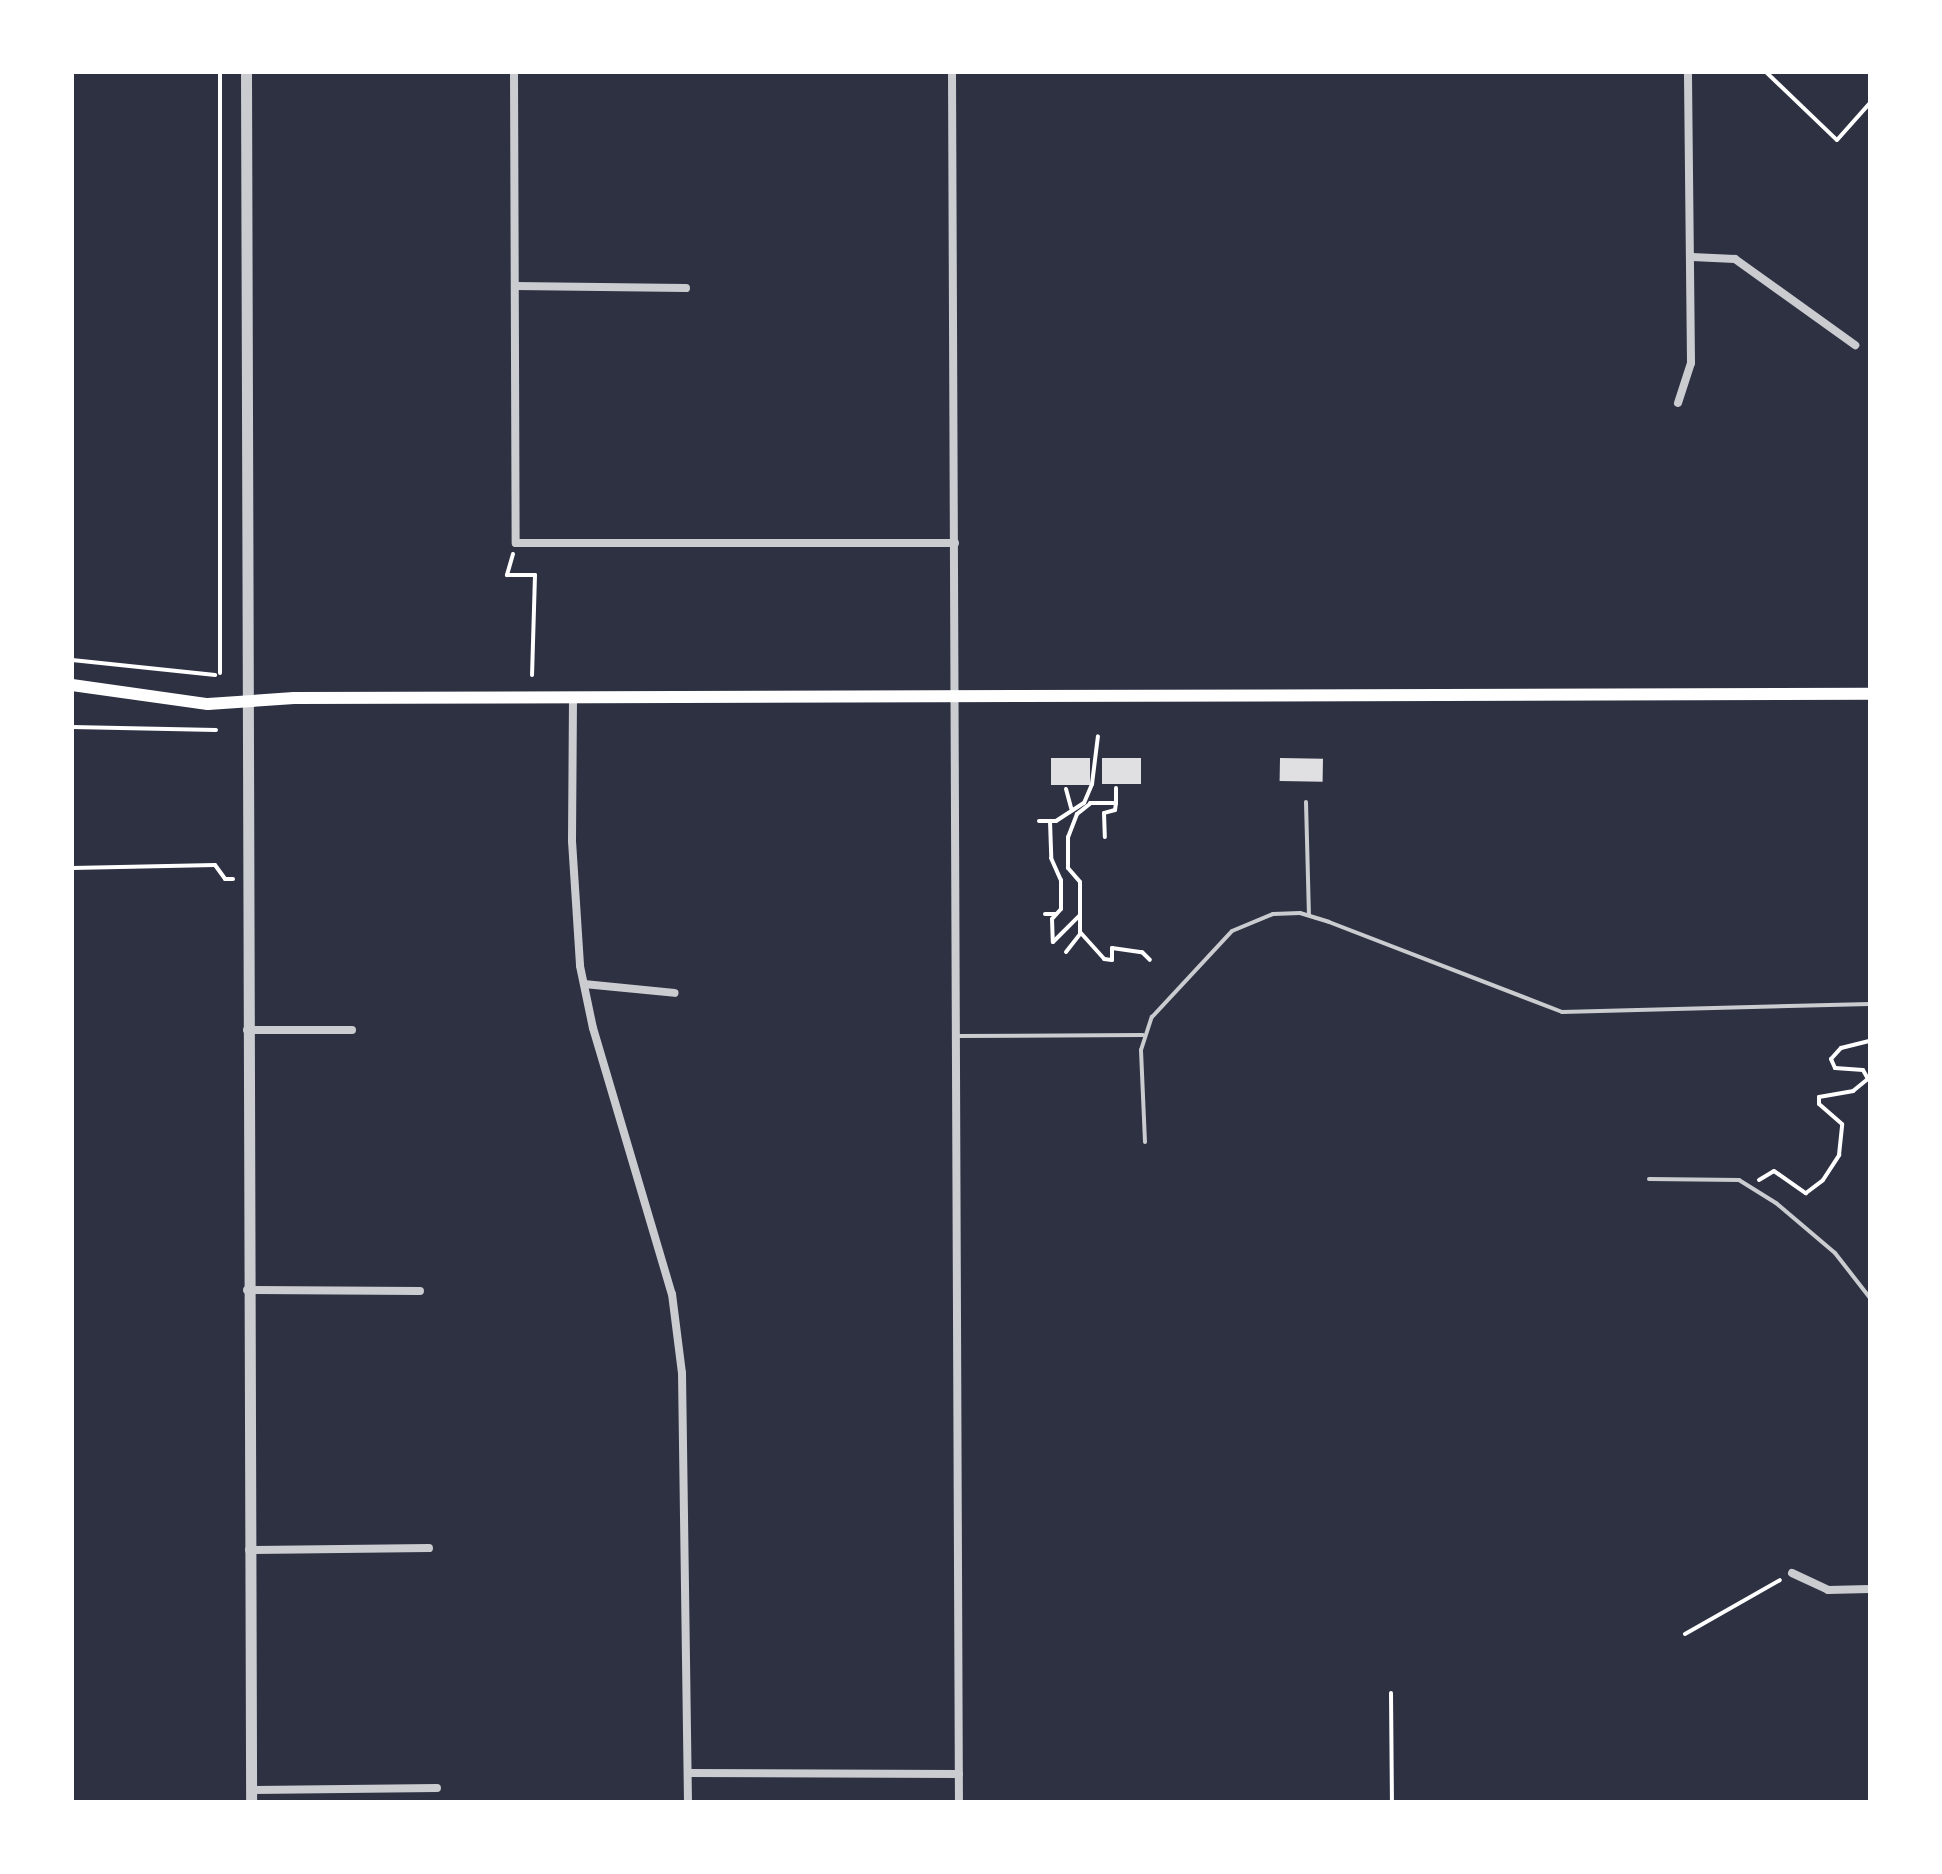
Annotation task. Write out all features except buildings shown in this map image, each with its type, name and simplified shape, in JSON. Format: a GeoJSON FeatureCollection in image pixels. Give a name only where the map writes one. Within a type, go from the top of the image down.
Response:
{"type":"FeatureCollection","features":[{"type":"Feature","properties":{"kind":"main road"},"geometry":{"type":"LineString","coordinates":[[72,685],[168,701],[1870,694]]}},
{"type":"Feature","properties":{"kind":"street"},"geometry":{"type":"LineString","coordinates":[[246,72],[247,1290],[251,1796],[437,1788]]}},
{"type":"Feature","properties":{"kind":"street"},"geometry":{"type":"LineString","coordinates":[[514,72],[516,543],[955,543]]}},
{"type":"Feature","properties":{"kind":"street"},"geometry":{"type":"LineString","coordinates":[[952,72],[959,1802]]}},
{"type":"Feature","properties":{"kind":"street"},"geometry":{"type":"LineString","coordinates":[[1678,403],[1691,363],[1688,72]]}},
{"type":"Feature","properties":{"kind":"street"},"geometry":{"type":"LineString","coordinates":[[1692,257],[1735,259],[1855,345]]}},
{"type":"Feature","properties":{"kind":"street"},"geometry":{"type":"LineString","coordinates":[[515,286],[686,288]]}},
{"type":"Feature","properties":{"kind":"street"},"geometry":{"type":"LineString","coordinates":[[573,698],[572,841],[584,984],[673,1307],[682,1373],[688,1802]]}},
{"type":"Feature","properties":{"kind":"street"},"geometry":{"type":"LineString","coordinates":[[584,984],[675,993]]}},
{"type":"Feature","properties":{"kind":"street"},"geometry":{"type":"LineString","coordinates":[[247,1030],[352,1030]]}},
{"type":"Feature","properties":{"kind":"street"},"geometry":{"type":"LineString","coordinates":[[247,1290],[420,1291]]}},
{"type":"Feature","properties":{"kind":"street"},"geometry":{"type":"LineString","coordinates":[[249,1550],[429,1548]]}},
{"type":"Feature","properties":{"kind":"street"},"geometry":{"type":"LineString","coordinates":[[1792,1573],[1828,1590],[1870,1589]]}},
{"type":"Feature","properties":{"kind":"street"},"geometry":{"type":"LineString","coordinates":[[688,1773],[959,1774]]}},
{"type":"Feature","properties":{"kind":"lane"},"geometry":{"type":"LineString","coordinates":[[1306,802],[1309,916]]}},
{"type":"Feature","properties":{"kind":"lane"},"geometry":{"type":"LineString","coordinates":[[1145,1142],[1143,1035],[1164,1001],[1232,931],[1273,914],[1309,916],[1562,1012],[1870,1004]]}},
{"type":"Feature","properties":{"kind":"lane"},"geometry":{"type":"LineString","coordinates":[[956,1036],[1143,1035]]}},
{"type":"Feature","properties":{"kind":"lane"},"geometry":{"type":"LineString","coordinates":[[1649,1179],[1739,1180],[1835,1253],[1870,1298]]}},
{"type":"Feature","properties":{"kind":"path"},"geometry":{"type":"LineString","coordinates":[[72,660],[218,674],[220,72]]}},
{"type":"Feature","properties":{"kind":"path"},"geometry":{"type":"LineString","coordinates":[[1766,72],[1837,140],[1870,103]]}},
{"type":"Feature","properties":{"kind":"path"},"geometry":{"type":"LineString","coordinates":[[516,543],[507,575],[535,575],[532,675]]}},
{"type":"Feature","properties":{"kind":"path"},"geometry":{"type":"LineString","coordinates":[[72,727],[216,730]]}},
{"type":"Feature","properties":{"kind":"path"},"geometry":{"type":"LineString","coordinates":[[1084,803],[1098,736]]}},
{"type":"Feature","properties":{"kind":"path"},"geometry":{"type":"LineString","coordinates":[[1105,837],[1104,813],[1115,810],[1116,788]]}},
{"type":"Feature","properties":{"kind":"path"},"geometry":{"type":"LineString","coordinates":[[1066,789],[1071,808]]}},
{"type":"Feature","properties":{"kind":"path"},"geometry":{"type":"LineString","coordinates":[[1039,821],[1050,821],[1084,803],[1116,803]]}},
{"type":"Feature","properties":{"kind":"path"},"geometry":{"type":"LineString","coordinates":[[1091,803],[1077,814],[1068,837],[1068,866],[1080,882],[1080,934],[1087,945],[1109,961],[1112,948],[1142,952],[1150,960]]}},
{"type":"Feature","properties":{"kind":"path"},"geometry":{"type":"LineString","coordinates":[[1050,821],[1047,845],[1061,880],[1058,914],[1052,919],[1053,942],[1079,916]]}},
{"type":"Feature","properties":{"kind":"path"},"geometry":{"type":"LineString","coordinates":[[72,868],[215,865],[225,879],[247,879]]}},
{"type":"Feature","properties":{"kind":"path"},"geometry":{"type":"LineString","coordinates":[[1055,866],[1068,866]]}},
{"type":"Feature","properties":{"kind":"path"},"geometry":{"type":"LineString","coordinates":[[1045,914],[1058,914]]}},
{"type":"Feature","properties":{"kind":"path"},"geometry":{"type":"LineString","coordinates":[[1066,952],[1080,934]]}},
{"type":"Feature","properties":{"kind":"path"},"geometry":{"type":"LineString","coordinates":[[1753,1189],[1765,1173],[1774,1171],[1806,1193],[1823,1180],[1839,1155],[1842,1124],[1819,1104],[1819,1097],[1853,1091],[1868,1079],[1863,1070],[1835,1068],[1831,1059],[1841,1048],[1870,1041]]}},
{"type":"Feature","properties":{"kind":"path"},"geometry":{"type":"LineString","coordinates":[[1685,1634],[1792,1573]]}},
{"type":"Feature","properties":{"kind":"path"},"geometry":{"type":"LineString","coordinates":[[1391,1693],[1392,1802]]}}]}
